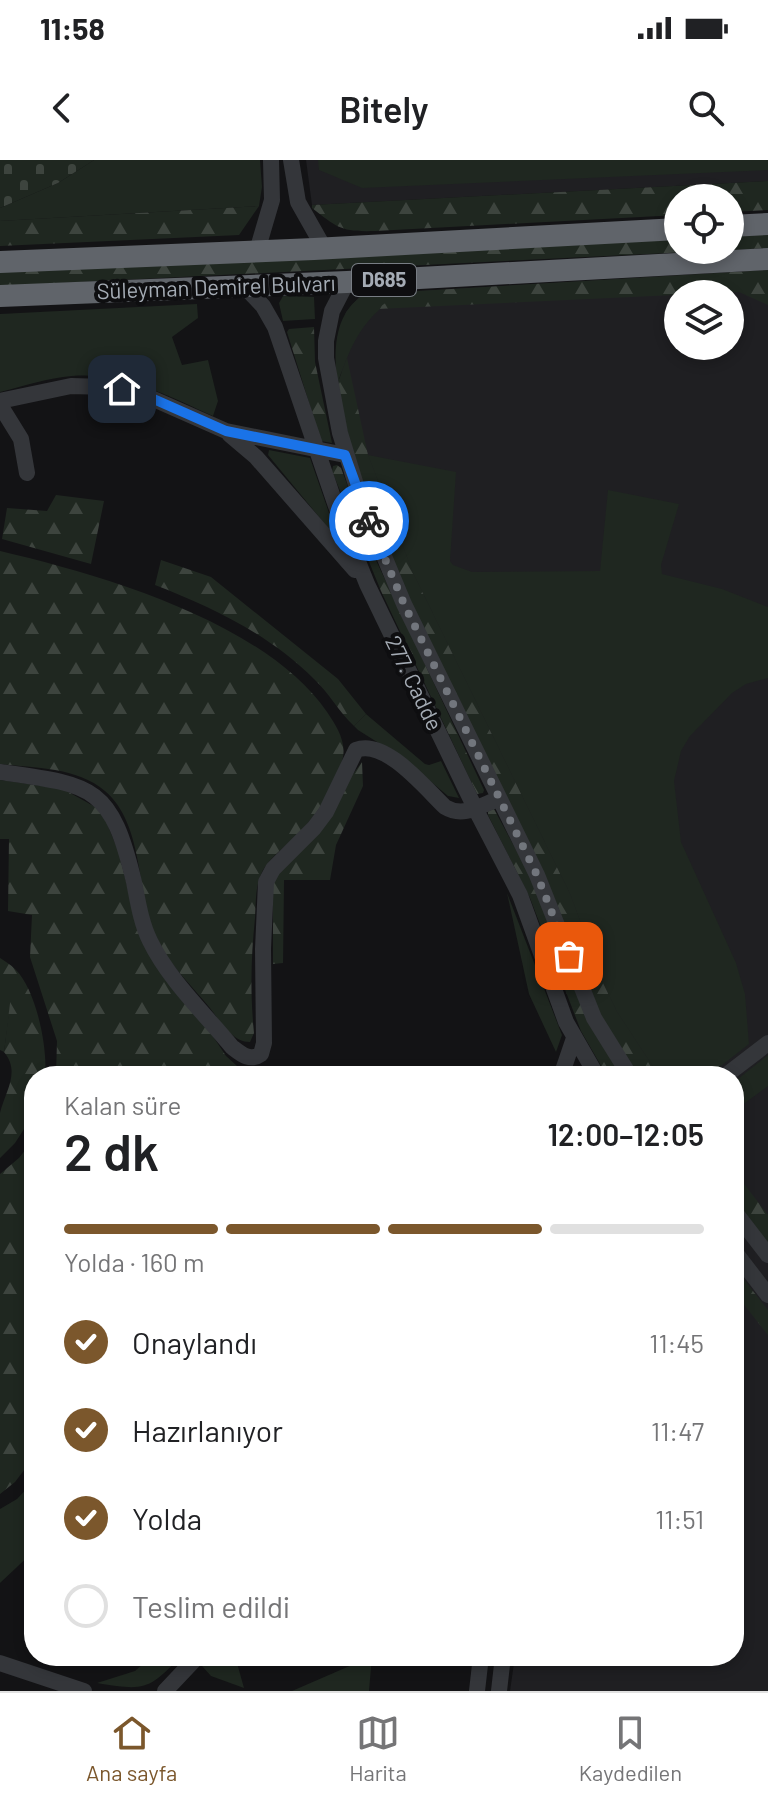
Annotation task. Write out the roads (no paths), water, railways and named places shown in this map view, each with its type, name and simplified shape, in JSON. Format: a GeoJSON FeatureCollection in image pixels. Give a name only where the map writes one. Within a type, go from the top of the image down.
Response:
{"type":"FeatureCollection","features":[{"type":"Feature","properties":{"kind":"highway"},"geometry":{"type":"LineString","coordinates":[[744,225],[768,224]]}},
{"type":"Feature","properties":{"kind":"highway","name":"Süleyman Demirel Bulvarı"},"geometry":{"type":"LineString","coordinates":[[0,262],[664,230]]}},
{"type":"Feature","properties":{"kind":"highway","name":"Süleyman Demirel Bulvarı"},"geometry":{"type":"LineString","coordinates":[[0,296],[347,282],[768,259]]}},
{"type":"Feature","properties":{"kind":"street"},"geometry":{"type":"LineString","coordinates":[[257,251],[272,200],[271,160]]}},
{"type":"Feature","properties":{"kind":"street"},"geometry":{"type":"LineString","coordinates":[[291,160],[298,202],[324,248]]}},
{"type":"Feature","properties":{"kind":"street","name":"277. Cadde"},"geometry":{"type":"LineString","coordinates":[[347,282],[332,311],[326,341],[328,376],[345,455],[361,501],[395,585],[543,889],[594,1018],[624,1066]]}},
{"type":"Feature","properties":{"kind":"street","name":"277. Cadde"},"geometry":{"type":"LineString","coordinates":[[244,286],[263,306],[275,327],[315,449],[367,584],[520,895],[574,1038],[591,1066]]}},
{"type":"Feature","properties":{"kind":"street"},"geometry":{"type":"LineString","coordinates":[[27,473],[21,439],[0,403],[71,386],[108,387],[149,397],[226,431],[345,455]]}},
{"type":"Feature","properties":{"kind":"street"},"geometry":{"type":"LineString","coordinates":[[226,431],[256,457],[367,584]]}},
{"type":"Feature","properties":{"kind":"street"},"geometry":{"type":"LineString","coordinates":[[0,772],[71,783],[107,808],[124,843],[143,924],[155,950],[232,1047],[242,1055],[253,1058],[261,1054],[264,1043],[266,882],[273,869],[326,812],[356,750],[368,748],[391,758],[450,810],[461,812],[498,799]]}},
{"type":"Feature","properties":{"kind":"street"},"geometry":{"type":"LineString","coordinates":[[564,1066],[574,1038]]}},
{"type":"Feature","properties":{"kind":"street"},"geometry":{"type":"LineString","coordinates":[[738,1066],[768,1043]]}},
{"type":"Feature","properties":{"kind":"street"},"geometry":{"type":"LineString","coordinates":[[744,1224],[768,1255]]}},
{"type":"Feature","properties":{"kind":"street"},"geometry":{"type":"LineString","coordinates":[[744,1264],[768,1295]]}},
{"type":"Feature","properties":{"kind":"street"},"geometry":{"type":"LineString","coordinates":[[0,1663],[84,1691]]}},
{"type":"Feature","properties":{"kind":"street"},"geometry":{"type":"LineString","coordinates":[[165,1691],[189,1666]]}},
{"type":"Feature","properties":{"kind":"street"},"geometry":{"type":"LineString","coordinates":[[477,1691],[480,1666]]}},
{"type":"Feature","properties":{"kind":"street"},"geometry":{"type":"LineString","coordinates":[[499,1691],[502,1666]]}}]}
